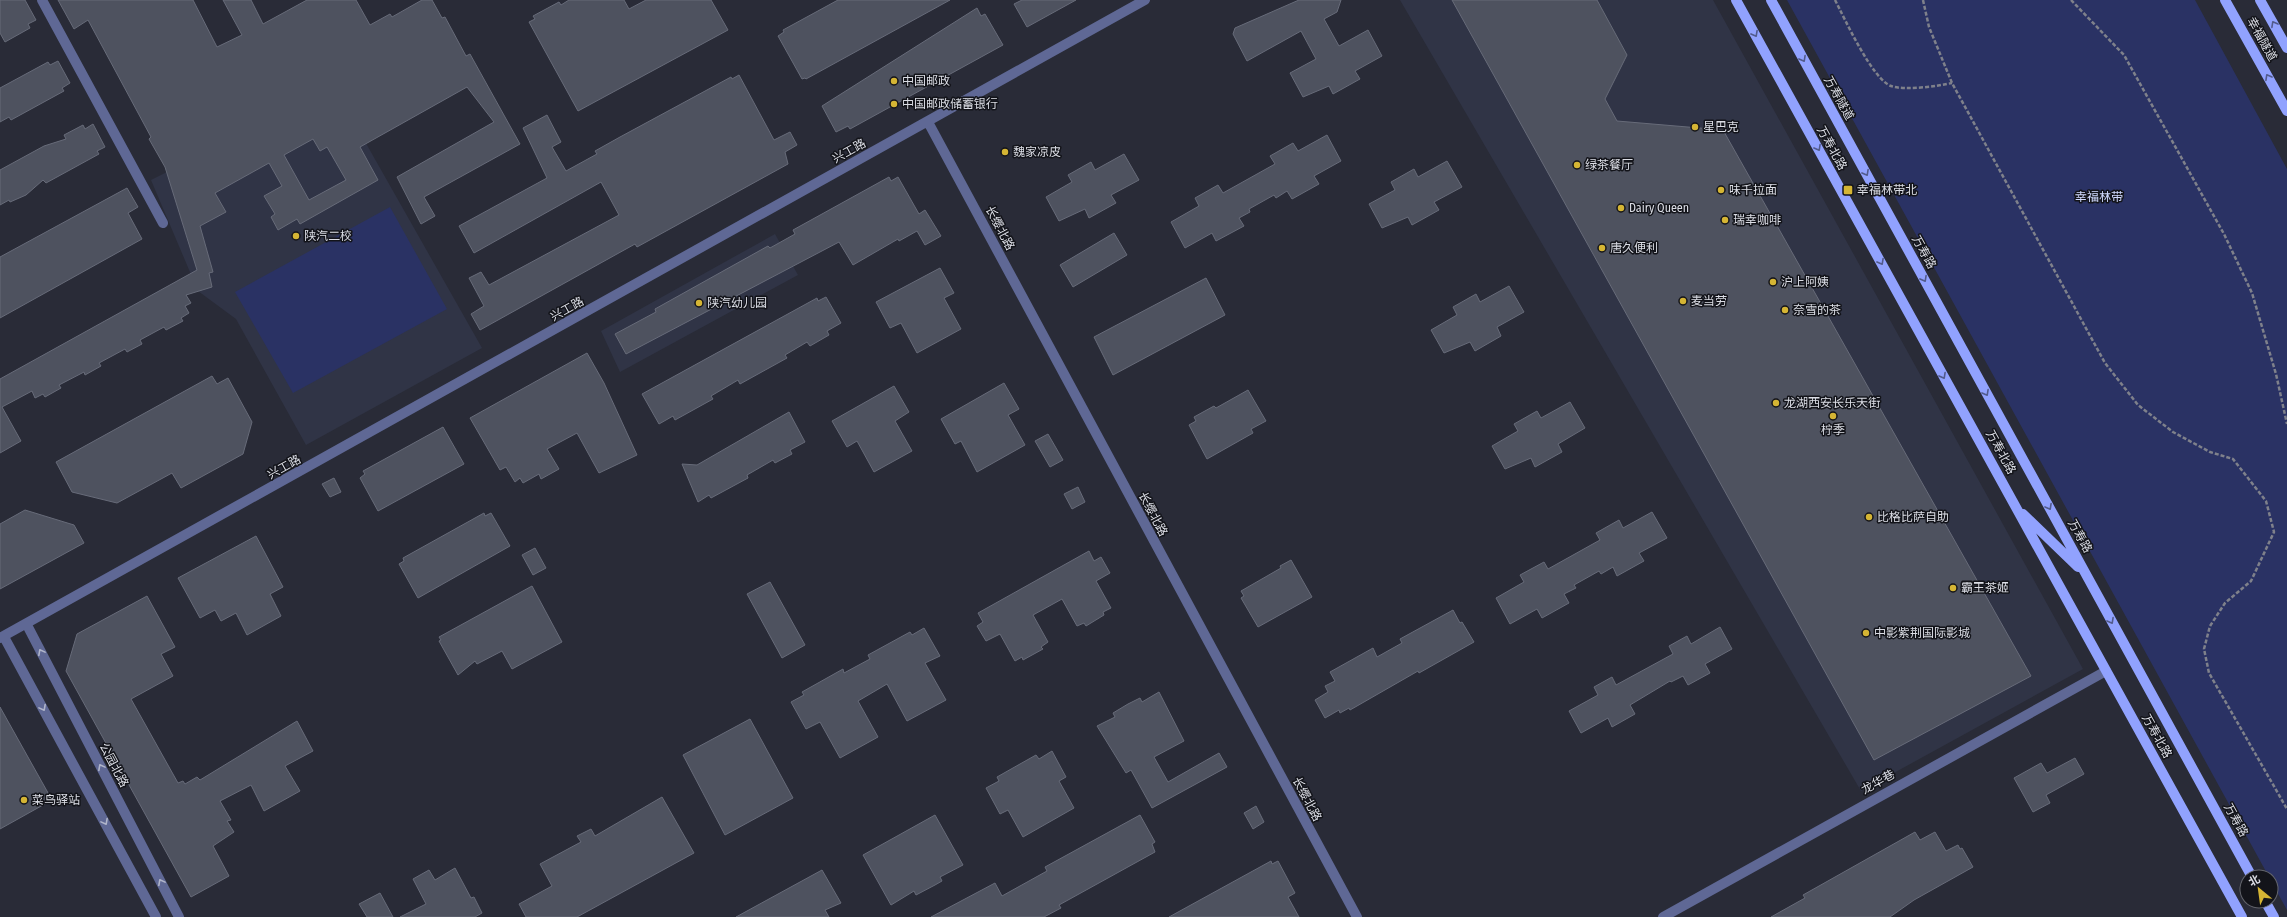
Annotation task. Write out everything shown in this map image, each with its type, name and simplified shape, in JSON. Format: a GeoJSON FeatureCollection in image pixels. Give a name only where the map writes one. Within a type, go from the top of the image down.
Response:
{"type":"FeatureCollection","features":[{"type":"Feature","properties":{"kind":"main road","name":"万寿北路"},"geometry":{"type":"LineString","coordinates":[[1736,0],[2242,917]]}},
{"type":"Feature","properties":{"kind":"main road","name":"万寿隧道"},"geometry":{"type":"LineString","coordinates":[[1771,0],[1885,208]]}},
{"type":"Feature","properties":{"kind":"main road","name":"幸福隧道"},"geometry":{"type":"LineString","coordinates":[[2225,0],[2287,111]]}},
{"type":"Feature","properties":{"kind":"main road"},"geometry":{"type":"LineString","coordinates":[[2260,0],[2287,48]]}},
{"type":"Feature","properties":{"kind":"main road","name":"万寿路"},"geometry":{"type":"LineString","coordinates":[[1885,208],[2248,869]]}},
{"type":"Feature","properties":{"kind":"main road"},"geometry":{"type":"LineString","coordinates":[[2016,507],[2085,573]]}},
{"type":"Feature","properties":{"kind":"street"},"geometry":{"type":"LineString","coordinates":[[42,0],[162,223]]}},
{"type":"Feature","properties":{"kind":"street","name":"兴工路"},"geometry":{"type":"LineString","coordinates":[[2,637],[27,625],[1145,0]]}},
{"type":"Feature","properties":{"kind":"street","name":"长缨北路"},"geometry":{"type":"LineString","coordinates":[[928,122],[1357,917]]}},
{"type":"Feature","properties":{"kind":"street","name":"公园北路"},"geometry":{"type":"LineString","coordinates":[[27,625],[179,917]]}},
{"type":"Feature","properties":{"kind":"street"},"geometry":{"type":"LineString","coordinates":[[2,637],[156,917]]}},
{"type":"Feature","properties":{"kind":"street","name":"龙华巷"},"geometry":{"type":"LineString","coordinates":[[1663,917],[2106,671]]}},
{"type":"Feature","properties":{"kind":"path"},"geometry":{"type":"LineString","coordinates":[[1835,0],[1873,70],[1891,86],[1928,88],[1952,83]]}},
{"type":"Feature","properties":{"kind":"path"},"geometry":{"type":"LineString","coordinates":[[1923,0],[1929,27],[1952,83],[2105,363],[2138,405],[2173,432],[2210,452],[2233,459],[2266,501],[2274,532],[2251,580],[2224,603],[2210,626],[2204,649],[2209,673],[2287,809]]}},
{"type":"Feature","properties":{"kind":"path"},"geometry":{"type":"LineString","coordinates":[[2071,0],[2124,55],[2224,234],[2252,293],[2276,374],[2287,424]]}},
{"type":"Feature","properties":{"kind":"shaded area","name":"龙湖西安长乐天街"},"geometry":{"type":"Polygon","coordinates":[[[1400,0],[1713,0],[2083,669],[1861,791],[1400,0]]]}},
{"type":"Feature","properties":{"kind":"shaded area","name":"陕汽二校"},"geometry":{"type":"Polygon","coordinates":[[[342,101],[482,348],[306,445],[236,319],[198,291],[151,180],[185,163],[342,101]]]}},
{"type":"Feature","properties":{"kind":"shaded area","name":"陕汽幼儿园"},"geometry":{"type":"Polygon","coordinates":[[[775,234],[798,275],[620,372],[601,331],[775,234]]]}},
{"type":"Feature","properties":{"kind":"green space","name":"幸福林带"},"geometry":{"type":"Polygon","coordinates":[[[1787,0],[2195,0],[2287,169],[2287,910],[2279,896],[2279,869],[2265,869],[1787,0]]]}},
{"type":"Feature","properties":{"kind":"green space"},"geometry":{"type":"Polygon","coordinates":[[[390,207],[447,309],[293,393],[235,292],[390,207]]]}},
{"type":"Feature","properties":{"kind":"building"},"geometry":{"type":"Polygon","coordinates":[[[0,0],[25,0],[36,20],[28,24],[30,28],[5,42],[0,33],[0,0]]]}},
{"type":"Feature","properties":{"kind":"building"},"geometry":{"type":"Polygon","coordinates":[[[58,0],[193,0],[217,47],[242,35],[223,0],[251,0],[263,24],[307,0],[356,0],[370,25],[390,14],[392,17],[422,0],[432,0],[442,18],[445,17],[466,56],[470,54],[520,144],[424,197],[435,216],[421,224],[397,177],[494,122],[467,87],[360,147],[378,180],[300,224],[297,219],[278,230],[271,217],[275,214],[264,196],[282,186],[269,163],[215,193],[226,212],[200,226],[213,272],[209,273],[212,287],[186,295],[191,303],[185,306],[189,313],[181,318],[183,321],[166,330],[164,327],[140,340],[142,344],[127,352],[125,349],[99,363],[101,366],[85,375],[84,372],[59,385],[61,388],[45,397],[43,394],[35,398],[32,391],[2,407],[21,441],[0,453],[0,379],[197,270],[165,167],[149,139],[151,137],[88,20],[74,29],[58,0]],[[313,139],[284,155],[309,200],[346,180],[327,147],[320,151],[313,139]]]}},
{"type":"Feature","properties":{"kind":"building"},"geometry":{"type":"Polygon","coordinates":[[[569,0],[624,0],[629,9],[646,0],[711,0],[728,30],[578,111],[529,22],[535,19],[533,16],[559,2],[561,5],[569,0]]]}},
{"type":"Feature","properties":{"kind":"building"},"geometry":{"type":"Polygon","coordinates":[[[838,0],[950,0],[806,79],[802,79],[778,36],[784,32],[783,30],[838,0]]]}},
{"type":"Feature","properties":{"kind":"building"},"geometry":{"type":"Polygon","coordinates":[[[1022,0],[1076,0],[1027,27],[1014,4],[1022,0]]]}},
{"type":"Feature","properties":{"kind":"building"},"geometry":{"type":"Polygon","coordinates":[[[1299,0],[1341,0],[1337,12],[1324,19],[1339,46],[1368,30],[1382,56],[1355,71],[1360,79],[1333,94],[1329,86],[1303,97],[1290,73],[1316,59],[1301,31],[1247,61],[1233,34],[1235,28],[1299,0]]]}},
{"type":"Feature","properties":{"kind":"building","name":"龙湖西安长乐天街"},"geometry":{"type":"Polygon","coordinates":[[[1452,0],[1597,0],[1627,55],[1605,99],[1617,121],[1723,130],[2031,676],[1874,760],[1452,0]]]}},
{"type":"Feature","properties":{"kind":"building"},"geometry":{"type":"Polygon","coordinates":[[[977,8],[981,16],[985,14],[1003,45],[850,129],[848,126],[836,132],[822,106],[977,8]]]}},
{"type":"Feature","properties":{"kind":"building"},"geometry":{"type":"Polygon","coordinates":[[[58,61],[70,83],[62,88],[64,91],[11,120],[9,117],[0,122],[0,88],[48,62],[50,65],[58,61]]]}},
{"type":"Feature","properties":{"kind":"building"},"geometry":{"type":"Polygon","coordinates":[[[739,75],[774,140],[790,132],[797,145],[785,152],[788,164],[637,247],[635,244],[480,330],[471,314],[484,306],[469,278],[481,272],[489,285],[619,215],[601,182],[474,253],[459,226],[547,178],[523,128],[547,115],[561,142],[552,147],[566,171],[597,154],[595,151],[620,137],[731,77],[732,79],[739,75]]]}},
{"type":"Feature","properties":{"kind":"building"},"geometry":{"type":"Polygon","coordinates":[[[93,124],[105,147],[97,151],[99,154],[46,183],[43,180],[26,195],[10,202],[9,200],[0,205],[0,170],[44,146],[66,139],[64,135],[83,125],[85,129],[93,124]]]}},
{"type":"Feature","properties":{"kind":"building"},"geometry":{"type":"Polygon","coordinates":[[[1327,135],[1341,161],[1314,176],[1319,184],[1292,199],[1287,191],[1276,198],[1274,195],[1249,209],[1250,212],[1239,218],[1244,226],[1216,241],[1212,233],[1185,248],[1171,222],[1199,206],[1195,198],[1218,185],[1223,193],[1275,164],[1270,156],[1293,143],[1298,151],[1327,135]]]}},
{"type":"Feature","properties":{"kind":"building"},"geometry":{"type":"Polygon","coordinates":[[[1124,154],[1139,180],[1111,195],[1116,203],[1089,218],[1085,209],[1059,221],[1046,197],[1072,182],[1068,175],[1091,162],[1095,170],[1124,154]]]}},
{"type":"Feature","properties":{"kind":"building"},"geometry":{"type":"Polygon","coordinates":[[[1447,161],[1462,187],[1434,202],[1439,210],[1412,225],[1408,217],[1382,228],[1369,204],[1395,190],[1391,182],[1414,169],[1418,177],[1447,161]]]}},
{"type":"Feature","properties":{"kind":"building"},"geometry":{"type":"Polygon","coordinates":[[[889,177],[891,181],[898,177],[919,214],[925,210],[941,236],[925,245],[917,231],[899,241],[898,239],[853,265],[839,242],[626,354],[615,334],[656,312],[655,309],[768,246],[770,248],[795,234],[793,230],[889,177]]]}},
{"type":"Feature","properties":{"kind":"building"},"geometry":{"type":"Polygon","coordinates":[[[127,188],[138,207],[128,213],[142,239],[0,318],[0,257],[127,188]]]}},
{"type":"Feature","properties":{"kind":"building"},"geometry":{"type":"Polygon","coordinates":[[[1114,233],[1127,255],[1073,287],[1060,265],[1114,233]]]}},
{"type":"Feature","properties":{"kind":"building"},"geometry":{"type":"Polygon","coordinates":[[[940,268],[954,293],[944,298],[961,329],[917,353],[901,323],[890,328],[876,302],[940,268]]]}},
{"type":"Feature","properties":{"kind":"building"},"geometry":{"type":"Polygon","coordinates":[[[1206,278],[1225,315],[1113,375],[1094,337],[1206,278]]]}},
{"type":"Feature","properties":{"kind":"building"},"geometry":{"type":"Polygon","coordinates":[[[1509,286],[1524,312],[1497,327],[1501,336],[1475,351],[1470,342],[1444,353],[1431,330],[1457,315],[1453,307],[1476,294],[1480,302],[1509,286]]]}},
{"type":"Feature","properties":{"kind":"building"},"geometry":{"type":"Polygon","coordinates":[[[826,297],[841,323],[827,331],[829,335],[810,346],[807,342],[785,355],[787,358],[740,384],[738,380],[711,396],[713,399],[675,420],[673,416],[659,424],[642,394],[817,298],[818,301],[826,297]]]}},
{"type":"Feature","properties":{"kind":"building"},"geometry":{"type":"Polygon","coordinates":[[[587,353],[604,383],[637,455],[599,473],[577,433],[547,449],[559,469],[541,479],[539,474],[523,483],[520,478],[515,482],[506,467],[500,470],[470,418],[587,353]]]}},
{"type":"Feature","properties":{"kind":"building"},"geometry":{"type":"Polygon","coordinates":[[[212,376],[217,384],[228,378],[252,422],[243,454],[181,488],[172,473],[117,503],[72,492],[56,462],[212,376]]]}},
{"type":"Feature","properties":{"kind":"building"},"geometry":{"type":"Polygon","coordinates":[[[1004,383],[1019,409],[1008,415],[1025,445],[977,472],[961,441],[955,444],[941,419],[1004,383]]]}},
{"type":"Feature","properties":{"kind":"building"},"geometry":{"type":"Polygon","coordinates":[[[894,386],[909,412],[895,421],[912,451],[874,472],[857,441],[847,447],[832,421],[894,386]]]}},
{"type":"Feature","properties":{"kind":"building"},"geometry":{"type":"Polygon","coordinates":[[[1248,390],[1266,421],[1251,429],[1253,433],[1207,459],[1189,425],[1196,421],[1194,417],[1214,406],[1216,408],[1248,390]]]}},
{"type":"Feature","properties":{"kind":"building"},"geometry":{"type":"Polygon","coordinates":[[[1570,402],[1585,428],[1558,444],[1562,452],[1535,467],[1531,458],[1505,469],[1492,446],[1518,431],[1514,424],[1537,411],[1541,418],[1570,402]]]}},
{"type":"Feature","properties":{"kind":"building"},"geometry":{"type":"Polygon","coordinates":[[[789,412],[805,442],[790,450],[792,454],[775,463],[773,460],[747,475],[748,478],[711,498],[709,495],[698,502],[682,464],[697,465],[789,412]]]}},
{"type":"Feature","properties":{"kind":"building"},"geometry":{"type":"Polygon","coordinates":[[[443,427],[464,464],[378,511],[360,478],[365,474],[363,471],[443,427]]]}},
{"type":"Feature","properties":{"kind":"building"},"geometry":{"type":"Polygon","coordinates":[[[1048,434],[1063,460],[1050,467],[1035,441],[1048,434]]]}},
{"type":"Feature","properties":{"kind":"building"},"geometry":{"type":"Polygon","coordinates":[[[334,478],[341,492],[330,497],[322,484],[334,478]]]}},
{"type":"Feature","properties":{"kind":"building"},"geometry":{"type":"Polygon","coordinates":[[[1078,487],[1085,502],[1072,509],[1064,494],[1078,487]]]}},
{"type":"Feature","properties":{"kind":"building"},"geometry":{"type":"Polygon","coordinates":[[[25,510],[74,525],[84,543],[0,589],[0,524],[25,510]]]}},
{"type":"Feature","properties":{"kind":"building"},"geometry":{"type":"Polygon","coordinates":[[[1652,512],[1667,538],[1639,553],[1644,561],[1617,576],[1613,567],[1601,574],[1599,571],[1574,585],[1576,588],[1564,594],[1569,603],[1542,618],[1537,609],[1510,624],[1496,598],[1524,582],[1520,575],[1544,562],[1548,569],[1600,540],[1596,533],[1619,520],[1623,528],[1652,512]]]}},
{"type":"Feature","properties":{"kind":"building"},"geometry":{"type":"Polygon","coordinates":[[[484,513],[485,516],[491,513],[510,546],[418,598],[399,564],[404,561],[403,558],[484,513]]]}},
{"type":"Feature","properties":{"kind":"building"},"geometry":{"type":"Polygon","coordinates":[[[256,536],[283,587],[270,594],[281,616],[247,635],[236,613],[221,621],[215,610],[200,618],[178,578],[256,536]]]}},
{"type":"Feature","properties":{"kind":"building"},"geometry":{"type":"Polygon","coordinates":[[[535,548],[546,568],[533,575],[522,555],[535,548]]]}},
{"type":"Feature","properties":{"kind":"building"},"geometry":{"type":"Polygon","coordinates":[[[1089,551],[1094,561],[1101,557],[1110,573],[1096,581],[1111,608],[1103,612],[1104,615],[1086,626],[1084,623],[1077,626],[1062,599],[1033,615],[1048,642],[1041,647],[1043,649],[1023,660],[1022,657],[1015,661],[1000,634],[986,641],[977,626],[983,622],[978,613],[1089,551]]]}},
{"type":"Feature","properties":{"kind":"building"},"geometry":{"type":"Polygon","coordinates":[[[1291,560],[1312,597],[1258,627],[1241,598],[1244,596],[1241,591],[1281,568],[1280,566],[1291,560]]]}},
{"type":"Feature","properties":{"kind":"building"},"geometry":{"type":"Polygon","coordinates":[[[770,582],[805,645],[782,658],[747,594],[770,582]]]}},
{"type":"Feature","properties":{"kind":"building"},"geometry":{"type":"Polygon","coordinates":[[[532,586],[562,642],[512,669],[502,651],[477,664],[475,661],[458,675],[439,641],[441,640],[439,637],[532,586]]]}},
{"type":"Feature","properties":{"kind":"building"},"geometry":{"type":"Polygon","coordinates":[[[147,596],[175,647],[161,654],[173,676],[131,699],[178,783],[183,781],[185,784],[197,777],[200,780],[297,721],[313,751],[285,766],[300,791],[264,811],[251,785],[220,801],[231,820],[227,821],[234,832],[213,846],[229,876],[191,897],[66,671],[77,634],[147,596]]]}},
{"type":"Feature","properties":{"kind":"building"},"geometry":{"type":"Polygon","coordinates":[[[1453,610],[1460,623],[1462,622],[1474,642],[1419,673],[1418,671],[1350,710],[1349,708],[1340,713],[1339,710],[1325,718],[1315,700],[1328,692],[1325,686],[1335,681],[1330,672],[1373,648],[1377,657],[1402,643],[1400,639],[1453,610]]]}},
{"type":"Feature","properties":{"kind":"building"},"geometry":{"type":"Polygon","coordinates":[[[1720,627],[1732,649],[1705,664],[1710,673],[1688,685],[1683,676],[1671,682],[1670,681],[1630,705],[1635,714],[1612,727],[1608,718],[1581,733],[1569,711],[1598,695],[1594,687],[1612,677],[1616,685],[1673,654],[1669,646],[1687,636],[1691,644],[1720,627]]]}},
{"type":"Feature","properties":{"kind":"building"},"geometry":{"type":"Polygon","coordinates":[[[924,628],[940,656],[925,663],[946,700],[907,721],[887,684],[858,701],[878,737],[840,758],[820,722],[806,729],[791,702],[804,695],[802,692],[843,669],[844,673],[870,659],[868,655],[910,632],[912,635],[924,628]]]}},
{"type":"Feature","properties":{"kind":"building"},"geometry":{"type":"Polygon","coordinates":[[[1159,692],[1184,741],[1154,757],[1168,782],[1219,753],[1227,767],[1152,808],[1131,770],[1126,773],[1097,726],[1115,717],[1113,713],[1128,704],[1140,698],[1142,702],[1159,692]]]}},
{"type":"Feature","properties":{"kind":"building"},"geometry":{"type":"Polygon","coordinates":[[[0,707],[52,800],[0,829],[0,707]]]}},
{"type":"Feature","properties":{"kind":"building"},"geometry":{"type":"Polygon","coordinates":[[[750,719],[793,798],[725,835],[683,755],[750,719]]]}},
{"type":"Feature","properties":{"kind":"building"},"geometry":{"type":"Polygon","coordinates":[[[1052,751],[1066,777],[1059,781],[1074,808],[1023,837],[1008,810],[1000,814],[986,788],[999,781],[997,777],[1036,755],[1039,759],[1052,751]]]}},
{"type":"Feature","properties":{"kind":"building"},"geometry":{"type":"Polygon","coordinates":[[[2075,758],[2084,774],[2046,795],[2050,803],[2033,812],[2014,778],[2041,763],[2047,773],[2075,758]]]}},
{"type":"Feature","properties":{"kind":"building"},"geometry":{"type":"Polygon","coordinates":[[[662,797],[694,853],[577,917],[526,917],[519,904],[552,886],[540,864],[581,842],[577,836],[591,829],[595,836],[662,797]]]}},
{"type":"Feature","properties":{"kind":"building"},"geometry":{"type":"Polygon","coordinates":[[[1256,806],[1264,822],[1253,829],[1244,813],[1256,806]]]}},
{"type":"Feature","properties":{"kind":"building"},"geometry":{"type":"Polygon","coordinates":[[[935,815],[963,865],[940,877],[942,881],[935,885],[916,895],[914,891],[891,905],[863,855],[935,815]]]}},
{"type":"Feature","properties":{"kind":"building"},"geometry":{"type":"Polygon","coordinates":[[[1140,815],[1155,842],[1152,844],[1155,852],[1059,905],[1061,908],[1044,917],[931,917],[995,883],[1002,896],[1047,871],[1045,867],[1140,815]]]}},
{"type":"Feature","properties":{"kind":"building"},"geometry":{"type":"Polygon","coordinates":[[[1915,832],[1920,840],[1935,832],[1946,851],[1958,845],[1960,849],[1962,848],[1973,867],[1914,900],[1890,917],[1771,917],[1805,898],[1803,895],[1915,832]]]}},
{"type":"Feature","properties":{"kind":"building"},"geometry":{"type":"Polygon","coordinates":[[[1271,861],[1272,864],[1278,861],[1295,893],[1288,897],[1299,917],[1169,917],[1271,861]]]}},
{"type":"Feature","properties":{"kind":"building"},"geometry":{"type":"Polygon","coordinates":[[[455,868],[471,898],[474,897],[482,913],[475,917],[400,917],[426,904],[413,879],[429,870],[435,880],[455,868]]]}},
{"type":"Feature","properties":{"kind":"building"},"geometry":{"type":"Polygon","coordinates":[[[822,870],[841,903],[825,910],[829,917],[736,917],[822,870]]]}},
{"type":"Feature","properties":{"kind":"building"},"geometry":{"type":"Polygon","coordinates":[[[380,893],[393,917],[367,917],[359,904],[380,893]]]}},
{"type":"Feature","properties":{"kind":"place","name":"中国邮政"},"geometry":{"type":"Point","coordinates":[894,81]}},
{"type":"Feature","properties":{"kind":"place","name":"中国邮政储蓄银行"},"geometry":{"type":"Point","coordinates":[894,104]}},
{"type":"Feature","properties":{"kind":"place","name":"星巴克"},"geometry":{"type":"Point","coordinates":[1695,127]}},
{"type":"Feature","properties":{"kind":"place","name":"魏家凉皮"},"geometry":{"type":"Point","coordinates":[1005,152]}},
{"type":"Feature","properties":{"kind":"place","name":"绿茶餐厅"},"geometry":{"type":"Point","coordinates":[1577,165]}},
{"type":"Feature","properties":{"kind":"place","name":"味千拉面"},"geometry":{"type":"Point","coordinates":[1721,190]}},
{"type":"Feature","properties":{"kind":"place","name":"幸福林带北"},"geometry":{"type":"Point","coordinates":[1848,190]}},
{"type":"Feature","properties":{"kind":"place","name":"Dairy Queen"},"geometry":{"type":"Point","coordinates":[1621,208]}},
{"type":"Feature","properties":{"kind":"place","name":"瑞幸咖啡"},"geometry":{"type":"Point","coordinates":[1725,220]}},
{"type":"Feature","properties":{"kind":"place","name":"陕汽二校"},"geometry":{"type":"Point","coordinates":[296,236]}},
{"type":"Feature","properties":{"kind":"place","name":"唐久便利"},"geometry":{"type":"Point","coordinates":[1602,248]}},
{"type":"Feature","properties":{"kind":"place","name":"沪上阿姨"},"geometry":{"type":"Point","coordinates":[1773,282]}},
{"type":"Feature","properties":{"kind":"place","name":"麦当劳"},"geometry":{"type":"Point","coordinates":[1683,301]}},
{"type":"Feature","properties":{"kind":"place","name":"陕汽幼儿园"},"geometry":{"type":"Point","coordinates":[699,303]}},
{"type":"Feature","properties":{"kind":"place","name":"奈雪的茶"},"geometry":{"type":"Point","coordinates":[1785,310]}},
{"type":"Feature","properties":{"kind":"place","name":"龙湖西安长乐天街"},"geometry":{"type":"Point","coordinates":[1776,403]}},
{"type":"Feature","properties":{"kind":"place","name":"柠季"},"geometry":{"type":"Point","coordinates":[1833,416]}},
{"type":"Feature","properties":{"kind":"place","name":"比格比萨自助"},"geometry":{"type":"Point","coordinates":[1869,517]}},
{"type":"Feature","properties":{"kind":"place","name":"霸王茶姬"},"geometry":{"type":"Point","coordinates":[1953,588]}},
{"type":"Feature","properties":{"kind":"place","name":"中影紫荆国际影城"},"geometry":{"type":"Point","coordinates":[1866,633]}},
{"type":"Feature","properties":{"kind":"place","name":"菜鸟驿站"},"geometry":{"type":"Point","coordinates":[24,800]}}]}
